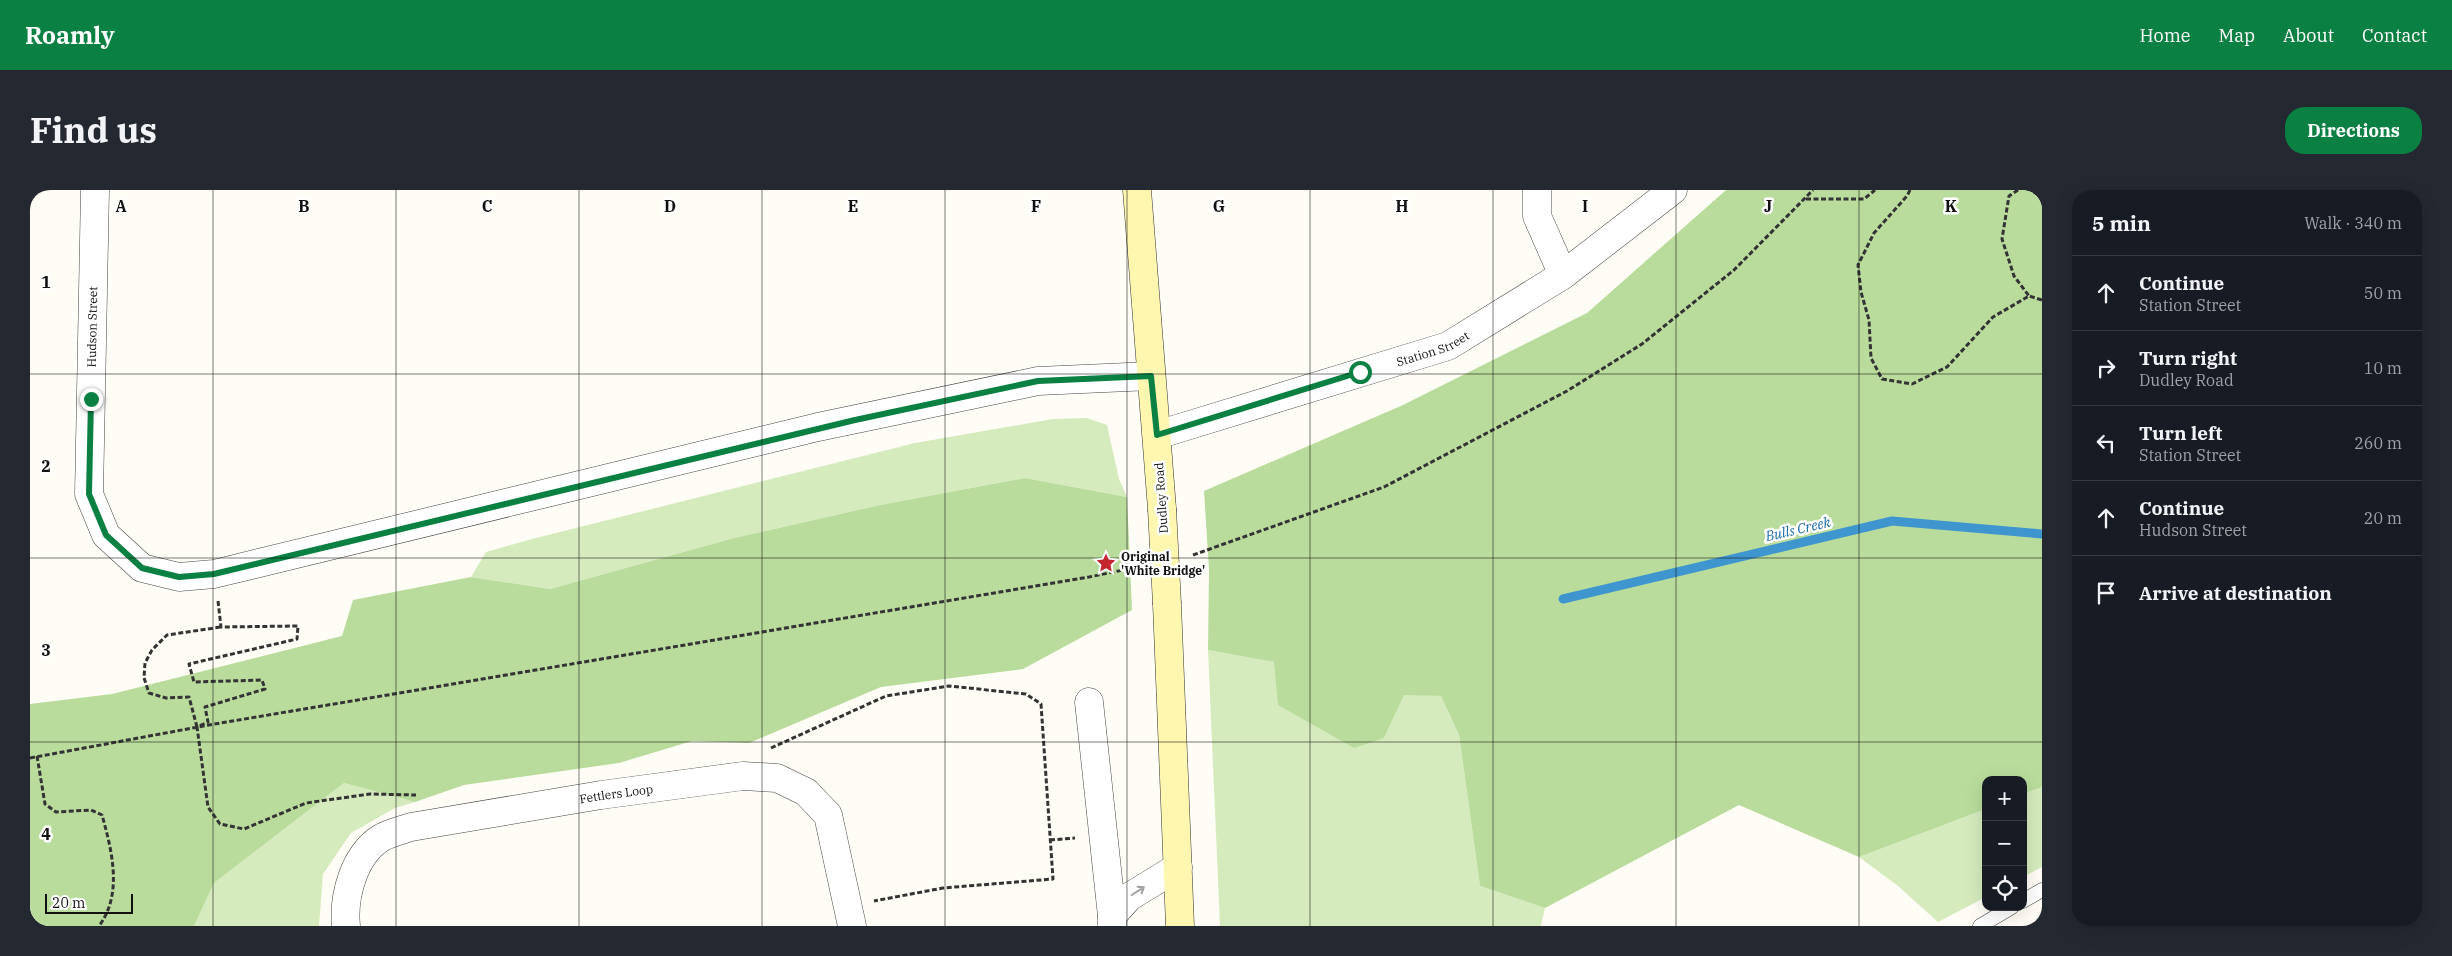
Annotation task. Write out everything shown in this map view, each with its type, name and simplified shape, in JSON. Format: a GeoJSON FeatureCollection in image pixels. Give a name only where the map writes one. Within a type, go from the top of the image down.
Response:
{"type":"FeatureCollection","features":[{"type":"Feature","properties":{"kind":"main road","name":"Dudley Road"},"geometry":{"type":"LineString","coordinates":[[1137,190],[1162,509],[1180,926]]}},
{"type":"Feature","properties":{"kind":"street","name":"Hudson Street"},"geometry":{"type":"LineString","coordinates":[[95,190],[89,494],[106,535],[142,568],[179,577],[214,574]]}},
{"type":"Feature","properties":{"kind":"street"},"geometry":{"type":"LineString","coordinates":[[1537,190],[1536,216],[1563,275]]}},
{"type":"Feature","properties":{"kind":"street","name":"Station Street"},"geometry":{"type":"LineString","coordinates":[[1157,435],[1448,346],[1563,275],[1673,190]]}},
{"type":"Feature","properties":{"kind":"street"},"geometry":{"type":"LineString","coordinates":[[214,574],[818,427],[1038,381],[1151,376]]}},
{"type":"Feature","properties":{"kind":"street"},"geometry":{"type":"LineString","coordinates":[[1089,702],[1112,921]]}},
{"type":"Feature","properties":{"kind":"street","name":"Fettlers Loop"},"geometry":{"type":"LineString","coordinates":[[346,926],[344,909],[350,885],[366,853],[381,838],[411,827],[601,794],[743,776],[777,778],[806,792],[828,815],[852,926]]}},
{"type":"Feature","properties":{"kind":"street"},"geometry":{"type":"LineString","coordinates":[[1112,921],[1129,897],[1178,867]]}},
{"type":"Feature","properties":{"kind":"lane"},"geometry":{"type":"LineString","coordinates":[[2027,899],[2042,890]]}},
{"type":"Feature","properties":{"kind":"lane"},"geometry":{"type":"LineString","coordinates":[[1980,926],[2005,911]]}},
{"type":"Feature","properties":{"kind":"path"},"geometry":{"type":"LineString","coordinates":[[1191,556],[1384,487],[1567,391],[1642,344],[1726,276],[1813,190]]}},
{"type":"Feature","properties":{"kind":"path"},"geometry":{"type":"LineString","coordinates":[[1806,198],[1864,199],[1875,190]]}},
{"type":"Feature","properties":{"kind":"path"},"geometry":{"type":"LineString","coordinates":[[1910,190],[1907,196],[1874,233],[1858,265],[1861,292],[1869,320],[1871,358],[1882,379],[1912,384],[1947,367],[1993,317],[2029,296]]}},
{"type":"Feature","properties":{"kind":"path"},"geometry":{"type":"LineString","coordinates":[[2018,190],[2009,196],[2002,239],[2014,276],[2029,296],[2042,300]]}},
{"type":"Feature","properties":{"kind":"path"},"geometry":{"type":"LineString","coordinates":[[30,758],[197,727],[1079,579],[1144,566]]}},
{"type":"Feature","properties":{"kind":"path"},"geometry":{"type":"LineString","coordinates":[[214,574],[222,626]]}},
{"type":"Feature","properties":{"kind":"path"},"geometry":{"type":"LineString","coordinates":[[197,727],[208,722],[205,707],[265,689],[262,680],[194,682],[189,664],[296,639],[298,626],[222,626],[167,635],[152,650],[145,663],[144,678],[150,693],[166,698],[190,696],[197,727],[208,807],[220,824],[244,829],[306,804],[370,794],[425,795]]}},
{"type":"Feature","properties":{"kind":"path"},"geometry":{"type":"LineString","coordinates":[[769,749],[886,696],[949,686],[1026,694],[1041,704],[1053,879],[943,888],[873,901]]}},
{"type":"Feature","properties":{"kind":"path"},"geometry":{"type":"LineString","coordinates":[[37,756],[45,804],[56,812],[91,810],[102,815],[112,851],[113,896],[106,916],[99,926]]}},
{"type":"Feature","properties":{"kind":"green space"},"geometry":{"type":"Polygon","coordinates":[[[1726,190],[2042,190],[2042,787],[2027,793],[2027,776],[1982,776],[1982,811],[1859,857],[1739,805],[1545,908],[1480,886],[1459,735],[1441,696],[1404,695],[1384,738],[1354,748],[1278,705],[1274,662],[1208,650],[1209,569],[1204,491],[1403,405],[1587,313],[1726,190]]]}},
{"type":"Feature","properties":{"kind":"green space"},"geometry":{"type":"Polygon","coordinates":[[[1087,418],[1107,425],[1119,479],[1127,497],[1025,478],[880,505],[734,538],[550,589],[471,577],[486,552],[532,539],[915,443],[1053,419],[1087,418]]]}},
{"type":"Feature","properties":{"kind":"green space"},"geometry":{"type":"Polygon","coordinates":[[[1025,478],[1127,497],[1132,610],[1023,669],[881,687],[749,743],[692,741],[619,763],[464,785],[415,802],[344,783],[214,883],[194,926],[30,926],[30,704],[112,694],[342,636],[353,600],[471,577],[550,589],[734,538],[880,505],[1025,478]]]}},
{"type":"Feature","properties":{"kind":"green space"},"geometry":{"type":"Polygon","coordinates":[[[1208,650],[1274,662],[1384,738],[1404,694],[1441,696],[1459,735],[1480,886],[1545,908],[1541,926],[1220,926],[1208,650]]]}},
{"type":"Feature","properties":{"kind":"green space"},"geometry":{"type":"Polygon","coordinates":[[[344,783],[415,802],[395,808],[351,833],[323,874],[319,926],[194,926],[214,883],[344,783]]]}},
{"type":"Feature","properties":{"kind":"green space"},"geometry":{"type":"Polygon","coordinates":[[[2042,787],[2042,867],[2027,875],[2027,821],[2027,793],[2042,787]]]}},
{"type":"Feature","properties":{"kind":"green space"},"geometry":{"type":"Polygon","coordinates":[[[1982,811],[1982,899],[1938,922],[1898,886],[1859,857],[1982,811]]]}},
{"type":"Feature","properties":{"kind":"waterway","name":"Bulls Creek"},"geometry":{"type":"LineString","coordinates":[[1563,599],[1892,521],[2042,534]]}},
{"type":"Feature","properties":{"kind":"place","name":"Original 'White Bridge'"},"geometry":{"type":"Point","coordinates":[1106,563]}},
{"type":"Feature","properties":{"kind":"route"},"geometry":{"type":"LineString","coordinates":[[91,399],[89,494],[106,535],[142,568],[179,577],[214,574],[818,427],[1038,381],[1151,376],[1157,435],[1360,372]]}}]}
